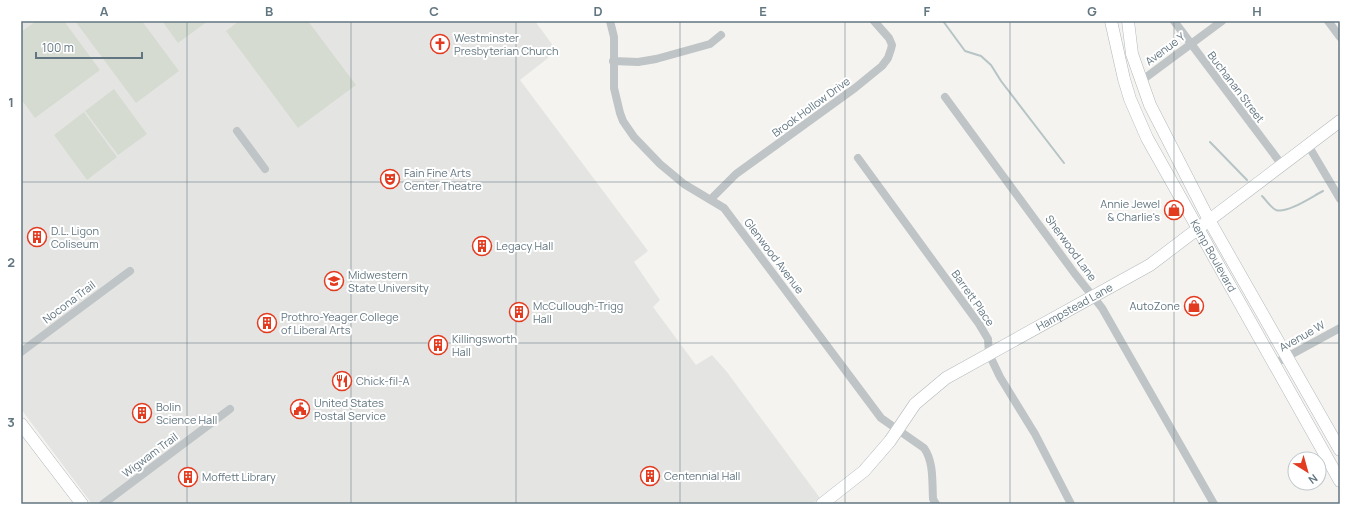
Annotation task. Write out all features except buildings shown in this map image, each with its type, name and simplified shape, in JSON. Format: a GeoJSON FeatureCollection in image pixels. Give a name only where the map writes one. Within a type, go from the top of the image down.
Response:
{"type":"FeatureCollection","features":[{"type":"Feature","properties":{"kind":"main road","name":"Kemp Boulevard"},"geometry":{"type":"LineString","coordinates":[[1111,21],[1118,59],[1127,88],[1138,119],[1156,156],[1340,481]]}},
{"type":"Feature","properties":{"kind":"main road","name":"Kemp Boulevard"},"geometry":{"type":"LineString","coordinates":[[1128,21],[1132,54],[1150,106],[1209,220],[1340,450]]}},
{"type":"Feature","properties":{"kind":"main road"},"geometry":{"type":"LineString","coordinates":[[1127,88],[1141,81]]}},
{"type":"Feature","properties":{"kind":"main road","name":"Hampstead Lane"},"geometry":{"type":"LineString","coordinates":[[822,504],[864,471],[890,441],[915,404],[946,378],[1150,265],[1340,121]]}},
{"type":"Feature","properties":{"kind":"main road"},"geometry":{"type":"LineString","coordinates":[[21,424],[82,504]]}},
{"type":"Feature","properties":{"kind":"street","name":"Glenwood Avenue"},"geometry":{"type":"LineString","coordinates":[[610,21],[614,37],[614,88],[623,121],[634,137],[660,164],[684,184],[724,208],[881,418],[924,448],[928,453],[933,481],[933,499],[936,504]]}},
{"type":"Feature","properties":{"kind":"street","name":"Brook Hollow Drive"},"geometry":{"type":"LineString","coordinates":[[711,199],[736,174],[856,88],[882,66],[888,58],[892,45],[889,38],[874,21]]}},
{"type":"Feature","properties":{"kind":"street","name":"Buchanan Street"},"geometry":{"type":"LineString","coordinates":[[1174,21],[1282,165]]}},
{"type":"Feature","properties":{"kind":"street","name":"Avenue Y"},"geometry":{"type":"LineString","coordinates":[[1141,81],[1222,21]]}},
{"type":"Feature","properties":{"kind":"street"},"geometry":{"type":"LineString","coordinates":[[1328,21],[1340,37]]}},
{"type":"Feature","properties":{"kind":"street"},"geometry":{"type":"LineString","coordinates":[[613,61],[638,62],[656,58],[710,44],[722,35]]}},
{"type":"Feature","properties":{"kind":"street","name":"Sherwood Lane"},"geometry":{"type":"LineString","coordinates":[[945,96],[963,123],[1102,308],[1214,504]]}},
{"type":"Feature","properties":{"kind":"street"},"geometry":{"type":"LineString","coordinates":[[237,131],[265,169]]}},
{"type":"Feature","properties":{"kind":"street"},"geometry":{"type":"LineString","coordinates":[[1308,145],[1340,199]]}},
{"type":"Feature","properties":{"kind":"street","name":"Barrett Place"},"geometry":{"type":"LineString","coordinates":[[858,158],[979,324],[988,339],[989,354],[1000,377],[1035,434],[1071,504]]}},
{"type":"Feature","properties":{"kind":"street","name":"Nocona Trail"},"geometry":{"type":"LineString","coordinates":[[21,352],[130,271]]}},
{"type":"Feature","properties":{"kind":"street","name":"Avenue W"},"geometry":{"type":"LineString","coordinates":[[1274,364],[1340,328]]}},
{"type":"Feature","properties":{"kind":"street","name":"Wigwam Trail"},"geometry":{"type":"LineString","coordinates":[[103,504],[230,409]]}},
{"type":"Feature","properties":{"kind":"shaded area","name":"Midwestern State University"},"geometry":{"type":"Polygon","coordinates":[[[21,21],[535,21],[557,51],[520,80],[648,251],[634,262],[660,300],[653,307],[696,365],[712,355],[727,372],[820,498],[812,504],[92,504],[21,409],[21,21]]]}},
{"type":"Feature","properties":{"kind":"shaded area"},"geometry":{"type":"Polygon","coordinates":[[[36,21],[64,21],[100,70],[35,118],[21,99],[21,32],[36,21]]]}},
{"type":"Feature","properties":{"kind":"shaded area"},"geometry":{"type":"Polygon","coordinates":[[[75,21],[142,21],[179,71],[136,103],[75,21]]]}},
{"type":"Feature","properties":{"kind":"shaded area"},"geometry":{"type":"Polygon","coordinates":[[[162,21],[208,21],[178,43],[162,21]]]}},
{"type":"Feature","properties":{"kind":"shaded area"},"geometry":{"type":"Polygon","coordinates":[[[239,21],[308,21],[356,85],[298,128],[226,31],[239,21]]]}},
{"type":"Feature","properties":{"kind":"shaded area"},"geometry":{"type":"Polygon","coordinates":[[[114,89],[147,134],[118,155],[85,111],[114,89]]]}},
{"type":"Feature","properties":{"kind":"shaded area"},"geometry":{"type":"Polygon","coordinates":[[[84,112],[117,157],[87,180],[54,135],[84,112]]]}},
{"type":"Feature","properties":{"kind":"waterway"},"geometry":{"type":"LineString","coordinates":[[943,21],[965,51],[981,56],[991,65],[1001,81],[1064,163]]}},
{"type":"Feature","properties":{"kind":"waterway"},"geometry":{"type":"LineString","coordinates":[[1210,142],[1247,180]]}},
{"type":"Feature","properties":{"kind":"waterway"},"geometry":{"type":"LineString","coordinates":[[1262,196],[1270,206],[1281,211],[1293,207],[1323,191]]}},
{"type":"Feature","properties":{"kind":"place","name":"Westminster Presbyterian Church"},"geometry":{"type":"Point","coordinates":[440,44]}},
{"type":"Feature","properties":{"kind":"place","name":"Fain Fine Arts Center Theatre"},"geometry":{"type":"Point","coordinates":[390,179]}},
{"type":"Feature","properties":{"kind":"place","name":"Annie Jewel & Charlie's"},"geometry":{"type":"Point","coordinates":[1174,210]}},
{"type":"Feature","properties":{"kind":"place","name":"D.L. Ligon Coliseum"},"geometry":{"type":"Point","coordinates":[37,237]}},
{"type":"Feature","properties":{"kind":"place","name":"Legacy Hall"},"geometry":{"type":"Point","coordinates":[482,246]}},
{"type":"Feature","properties":{"kind":"place","name":"Midwestern State University"},"geometry":{"type":"Point","coordinates":[334,281]}},
{"type":"Feature","properties":{"kind":"place","name":"AutoZone"},"geometry":{"type":"Point","coordinates":[1194,306]}},
{"type":"Feature","properties":{"kind":"place","name":"McCullough-Trigg Hall"},"geometry":{"type":"Point","coordinates":[519,312]}},
{"type":"Feature","properties":{"kind":"place","name":"Prothro-Yeager College of Liberal Arts"},"geometry":{"type":"Point","coordinates":[267,323]}},
{"type":"Feature","properties":{"kind":"place","name":"Killingsworth Hall"},"geometry":{"type":"Point","coordinates":[438,345]}},
{"type":"Feature","properties":{"kind":"place","name":"Chick-fil-A"},"geometry":{"type":"Point","coordinates":[342,381]}},
{"type":"Feature","properties":{"kind":"place","name":"United States Postal Service"},"geometry":{"type":"Point","coordinates":[300,409]}},
{"type":"Feature","properties":{"kind":"place","name":"Bolin Science Hall"},"geometry":{"type":"Point","coordinates":[142,413]}},
{"type":"Feature","properties":{"kind":"place","name":"Centennial Hall"},"geometry":{"type":"Point","coordinates":[650,476]}},
{"type":"Feature","properties":{"kind":"place","name":"Moffett Library"},"geometry":{"type":"Point","coordinates":[188,477]}}]}
